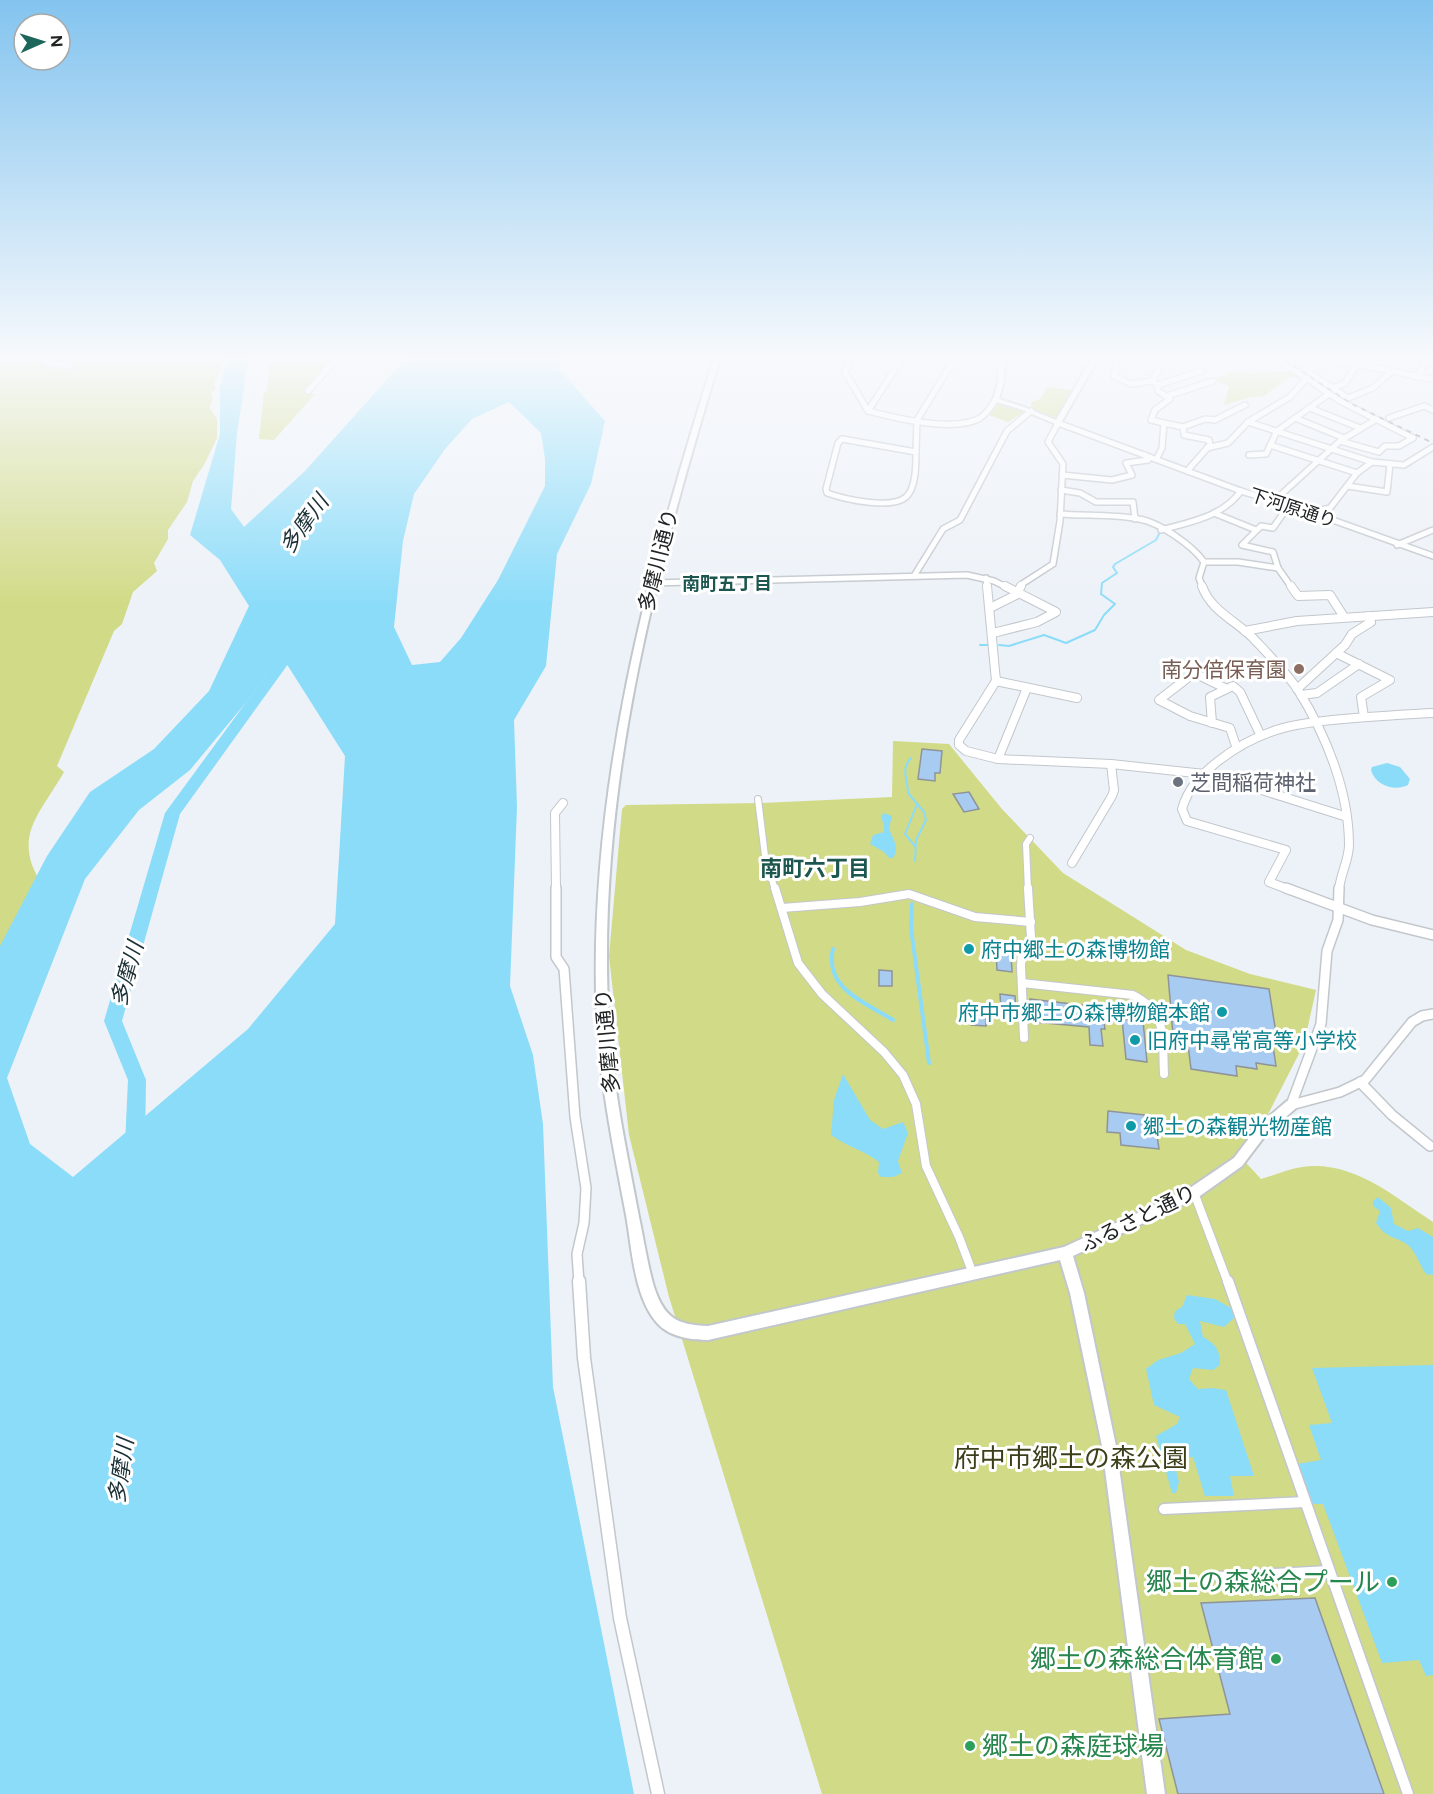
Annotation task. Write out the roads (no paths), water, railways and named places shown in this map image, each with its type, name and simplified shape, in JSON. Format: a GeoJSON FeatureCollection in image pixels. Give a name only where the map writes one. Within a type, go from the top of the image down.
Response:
{"type":"FeatureCollection","features":[{"type":"Feature","properties":{"kind":"street","name":"多摩川通り"},"geometry":{"type":"LineString","coordinates":[[692,439],[651,583],[629,685],[607,847],[602,963],[606,1056],[614,1121],[644,1269],[656,1308],[664,1320],[676,1327],[686,1331],[708,1333],[1065,1253]]}},
{"type":"Feature","properties":{"kind":"street"},"geometry":{"type":"LineString","coordinates":[[916,439],[916,468],[909,493],[905,498],[886,503],[827,493],[826,489],[838,443],[843,440],[916,452]]}},
{"type":"Feature","properties":{"kind":"street"},"geometry":{"type":"LineString","coordinates":[[914,576],[943,529],[960,520],[1003,439]]}},
{"type":"Feature","properties":{"kind":"street"},"geometry":{"type":"LineString","coordinates":[[990,608],[1005,602],[1022,584],[1053,564],[1060,514],[1062,461],[1048,444],[1051,439]]}},
{"type":"Feature","properties":{"kind":"street","name":"下河原通り"},"geometry":{"type":"LineString","coordinates":[[1102,439],[1241,491],[1313,513],[1396,545],[1433,556]]}},
{"type":"Feature","properties":{"kind":"street"},"geometry":{"type":"LineString","coordinates":[[1156,458],[1162,448],[1163,439]]}},
{"type":"Feature","properties":{"kind":"street"},"geometry":{"type":"LineString","coordinates":[[1186,471],[1207,448],[1209,440],[1203,439]]}},
{"type":"Feature","properties":{"kind":"street"},"geometry":{"type":"LineString","coordinates":[[1207,448],[1228,443],[1232,439]]}},
{"type":"Feature","properties":{"kind":"street"},"geometry":{"type":"LineString","coordinates":[[1250,455],[1266,454],[1273,439]]}},
{"type":"Feature","properties":{"kind":"street"},"geometry":{"type":"LineString","coordinates":[[1300,439],[1372,462],[1404,465],[1433,447]]}},
{"type":"Feature","properties":{"kind":"street"},"geometry":{"type":"LineString","coordinates":[[1274,501],[1342,439],[1358,448],[1379,452],[1385,446],[1399,446],[1412,439]]}},
{"type":"Feature","properties":{"kind":"street"},"geometry":{"type":"LineString","coordinates":[[1270,445],[1357,473]]}},
{"type":"Feature","properties":{"kind":"street"},"geometry":{"type":"LineString","coordinates":[[1062,475],[1112,480],[1132,475],[1126,463],[1148,460],[1145,454]]}},
{"type":"Feature","properties":{"kind":"street"},"geometry":{"type":"LineString","coordinates":[[1313,513],[1330,508],[1357,473],[1372,462]]}},
{"type":"Feature","properties":{"kind":"street"},"geometry":{"type":"LineString","coordinates":[[1348,486],[1387,492],[1390,464]]}},
{"type":"Feature","properties":{"kind":"street"},"geometry":{"type":"LineString","coordinates":[[1061,490],[1080,493],[1096,502],[1133,502],[1135,519]]}},
{"type":"Feature","properties":{"kind":"street"},"geometry":{"type":"LineString","coordinates":[[1161,530],[1214,513],[1236,501],[1241,491]]}},
{"type":"Feature","properties":{"kind":"street"},"geometry":{"type":"LineString","coordinates":[[1289,505],[1273,528],[1261,526],[1242,545],[1273,552],[1278,568],[1298,596],[1330,595],[1344,617]]}},
{"type":"Feature","properties":{"kind":"street"},"geometry":{"type":"LineString","coordinates":[[1214,513],[1256,530]]}},
{"type":"Feature","properties":{"kind":"street"},"geometry":{"type":"LineString","coordinates":[[1060,514],[1150,522],[1195,550],[1204,562],[1238,562],[1278,568]]}},
{"type":"Feature","properties":{"kind":"street"},"geometry":{"type":"LineString","coordinates":[[1396,545],[1433,530]]}},
{"type":"Feature","properties":{"kind":"street","name":"ふるさと通り"},"geometry":{"type":"LineString","coordinates":[[1156,1794],[1109,1446],[1077,1293],[1065,1253],[1192,1194],[1238,1162],[1263,1129],[1291,1105],[1321,1024],[1328,951],[1338,920],[1340,878],[1349,847],[1339,776],[1332,754],[1315,720],[1299,692],[1245,631],[1213,606],[1206,597],[1199,578],[1204,562]]}},
{"type":"Feature","properties":{"kind":"street"},"geometry":{"type":"LineString","coordinates":[[651,583],[967,575],[986,578],[1017,591],[1056,612],[1037,622],[993,633]]}},
{"type":"Feature","properties":{"kind":"street"},"geometry":{"type":"LineString","coordinates":[[986,578],[996,681],[963,731],[958,742],[964,750],[972,754],[998,759],[1111,764],[1164,772],[1202,773],[1232,780],[1344,816]]}},
{"type":"Feature","properties":{"kind":"street"},"geometry":{"type":"LineString","coordinates":[[1245,631],[1297,621],[1433,612]]}},
{"type":"Feature","properties":{"kind":"street"},"geometry":{"type":"LineString","coordinates":[[1299,692],[1345,645],[1352,634],[1371,622],[1368,616]]}},
{"type":"Feature","properties":{"kind":"street"},"geometry":{"type":"LineString","coordinates":[[1336,653],[1390,680],[1361,697],[1364,717]]}},
{"type":"Feature","properties":{"kind":"street"},"geometry":{"type":"LineString","coordinates":[[1299,692],[1317,693],[1359,664]]}},
{"type":"Feature","properties":{"kind":"street"},"geometry":{"type":"LineString","coordinates":[[1225,688],[1194,673],[1160,700],[1190,716],[1230,728],[1236,746]]}},
{"type":"Feature","properties":{"kind":"street"},"geometry":{"type":"LineString","coordinates":[[996,681],[1077,698]]}},
{"type":"Feature","properties":{"kind":"street"},"geometry":{"type":"LineString","coordinates":[[1212,723],[1210,697],[1233,686],[1240,692],[1260,734]]}},
{"type":"Feature","properties":{"kind":"street"},"geometry":{"type":"LineString","coordinates":[[998,759],[1027,688]]}},
{"type":"Feature","properties":{"kind":"street"},"geometry":{"type":"LineString","coordinates":[[1433,713],[1315,720],[1282,726],[1260,734],[1236,746],[1197,777],[1185,798],[1182,809],[1187,821],[1286,850],[1269,882],[1395,927],[1433,935]]}},
{"type":"Feature","properties":{"kind":"street"},"geometry":{"type":"LineString","coordinates":[[1072,863],[1112,796],[1114,790],[1111,764]]}},
{"type":"Feature","properties":{"kind":"street"},"geometry":{"type":"LineString","coordinates":[[758,799],[765,856],[782,908],[789,940],[805,974],[826,998],[884,1052],[903,1075],[912,1092],[926,1166],[959,1237],[973,1274]]}},
{"type":"Feature","properties":{"kind":"street"},"geometry":{"type":"LineString","coordinates":[[563,803],[555,813],[556,957],[564,969],[575,1117],[585,1188],[584,1223],[577,1254],[584,1358],[620,1618],[658,1794]]}},
{"type":"Feature","properties":{"kind":"street"},"geometry":{"type":"LineString","coordinates":[[1024,1038],[1022,950],[1031,938],[1026,844],[1030,838]]}},
{"type":"Feature","properties":{"kind":"street"},"geometry":{"type":"LineString","coordinates":[[782,908],[860,902],[909,894],[975,917],[1031,922]]}},
{"type":"Feature","properties":{"kind":"street"},"geometry":{"type":"LineString","coordinates":[[1022,982],[1133,995],[1142,1000],[1152,1008],[1161,1030],[1164,1074]]}},
{"type":"Feature","properties":{"kind":"street"},"geometry":{"type":"LineString","coordinates":[[1291,1105],[1311,1101],[1366,1080],[1407,1027],[1424,1014],[1433,1014]]}},
{"type":"Feature","properties":{"kind":"street"},"geometry":{"type":"LineString","coordinates":[[1360,1082],[1392,1114],[1430,1146]]}},
{"type":"Feature","properties":{"kind":"street"},"geometry":{"type":"LineString","coordinates":[[1196,1198],[1212,1236],[1408,1794]]}},
{"type":"Feature","properties":{"kind":"street"},"geometry":{"type":"LineString","coordinates":[[1164,1509],[1305,1502]]}},
{"type":"Feature","properties":{"kind":"street"},"geometry":{"type":"LineString","coordinates":[[1220,1577],[1329,1570]]}},
{"type":"Feature","properties":{"kind":"water"},"geometry":{"type":"Polygon","coordinates":[[[219,439],[237,439],[231,509],[244,527],[305,471],[334,439],[454,439],[414,494],[403,541],[394,627],[412,665],[440,662],[461,638],[498,580],[545,486],[542,439],[601,439],[591,484],[557,554],[546,666],[514,720],[517,807],[510,986],[533,1055],[543,1124],[553,1387],[634,1794],[0,1794],[0,946],[47,856],[90,792],[154,749],[209,691],[249,606],[220,560],[190,535],[219,439]],[[281,655],[248,700],[190,770],[139,810],[85,879],[7,1078],[30,1144],[73,1177],[248,1029],[335,924],[345,756],[281,655]]]}},
{"type":"Feature","properties":{"kind":"water"},"geometry":{"type":"Polygon","coordinates":[[[1387,763],[1400,767],[1410,779],[1408,785],[1397,788],[1386,786],[1376,780],[1371,770],[1372,767],[1387,763]]]}},
{"type":"Feature","properties":{"kind":"water"},"geometry":{"type":"Polygon","coordinates":[[[883,813],[892,816],[889,828],[896,850],[893,858],[889,858],[884,852],[870,844],[873,835],[884,832],[881,818],[883,813]]]}},
{"type":"Feature","properties":{"kind":"water"},"geometry":{"type":"Polygon","coordinates":[[[843,1074],[870,1120],[883,1129],[903,1122],[908,1133],[898,1161],[902,1173],[893,1177],[881,1177],[878,1173],[879,1162],[831,1135],[834,1100],[843,1074]]]}},
{"type":"Feature","properties":{"kind":"water"},"geometry":{"type":"Polygon","coordinates":[[[1378,1197],[1391,1208],[1394,1224],[1408,1231],[1418,1228],[1433,1237],[1433,1275],[1426,1274],[1408,1245],[1388,1235],[1376,1223],[1380,1211],[1373,1206],[1373,1201],[1378,1197]]]}},
{"type":"Feature","properties":{"kind":"water"},"geometry":{"type":"Polygon","coordinates":[[[1187,1295],[1215,1299],[1231,1308],[1234,1318],[1224,1327],[1200,1321],[1203,1337],[1216,1348],[1220,1365],[1213,1370],[1193,1368],[1189,1379],[1198,1389],[1226,1390],[1254,1476],[1230,1476],[1234,1496],[1205,1496],[1193,1457],[1173,1459],[1179,1482],[1176,1493],[1172,1493],[1156,1436],[1177,1424],[1180,1417],[1154,1405],[1146,1369],[1158,1360],[1181,1353],[1195,1344],[1185,1324],[1178,1324],[1174,1318],[1175,1311],[1182,1307],[1187,1295]]]}},
{"type":"Feature","properties":{"kind":"water","name":"郷土の森総合プール"},"geometry":{"type":"Polygon","coordinates":[[[1433,1365],[1433,1675],[1426,1676],[1419,1660],[1382,1663],[1323,1504],[1312,1504],[1297,1464],[1321,1460],[1309,1425],[1332,1423],[1312,1368],[1433,1365]]]}},
{"type":"Feature","properties":{"kind":"waterway"},"geometry":{"type":"LineString","coordinates":[[999,645],[1009,646],[1044,635],[1066,643],[1095,630],[1104,615],[1115,604],[1101,594],[1102,583],[1117,573],[1113,567],[1115,564],[1156,540],[1159,534]]}},
{"type":"Feature","properties":{"kind":"waterway","name":"多摩川"},"geometry":{"type":"LineString","coordinates":[[135,1144],[137,1080],[113,1021],[173,813],[284,660],[281,637]]}},
{"type":"Feature","properties":{"kind":"waterway"},"geometry":{"type":"LineString","coordinates":[[980,645],[989,645]]}},
{"type":"Feature","properties":{"kind":"waterway"},"geometry":{"type":"LineString","coordinates":[[911,758],[905,771],[908,793],[924,812],[926,820],[916,840],[915,861]]}},
{"type":"Feature","properties":{"kind":"waterway"},"geometry":{"type":"LineString","coordinates":[[915,846],[905,834],[917,804]]}},
{"type":"Feature","properties":{"kind":"waterway"},"geometry":{"type":"LineString","coordinates":[[912,904],[911,928],[929,1063]]}},
{"type":"Feature","properties":{"kind":"waterway"},"geometry":{"type":"LineString","coordinates":[[833,949],[832,963],[841,984],[859,1000],[893,1020]]}},
{"type":"Feature","properties":{"kind":"railway"},"geometry":{"type":"LineString","coordinates":[[1424,439],[1433,443]]}},
{"type":"Feature","properties":{"kind":"place","name":"南分倍保育園"},"geometry":{"type":"Point","coordinates":[1299,669]}},
{"type":"Feature","properties":{"kind":"place","name":"芝間稲荷神社"},"geometry":{"type":"Point","coordinates":[1178,782]}},
{"type":"Feature","properties":{"kind":"place","name":"府中郷土の森博物館"},"geometry":{"type":"Point","coordinates":[969,949]}},
{"type":"Feature","properties":{"kind":"place","name":"府中市郷土の森博物館本館"},"geometry":{"type":"Point","coordinates":[1222,1012]}},
{"type":"Feature","properties":{"kind":"place","name":"旧府中尋常高等小学校"},"geometry":{"type":"Point","coordinates":[1135,1040]}},
{"type":"Feature","properties":{"kind":"place","name":"郷土の森観光物産館"},"geometry":{"type":"Point","coordinates":[1131,1126]}},
{"type":"Feature","properties":{"kind":"place","name":"郷土の森総合プール"},"geometry":{"type":"Point","coordinates":[1392,1582]}},
{"type":"Feature","properties":{"kind":"place","name":"郷土の森総合体育館"},"geometry":{"type":"Point","coordinates":[1276,1659]}},
{"type":"Feature","properties":{"kind":"place","name":"郷土の森庭球場"},"geometry":{"type":"Point","coordinates":[970,1746]}},
{"type":"Feature","properties":{"kind":"district","name":"南町五丁目"},"geometry":{"type":"Point","coordinates":[727,584]}},
{"type":"Feature","properties":{"kind":"district","name":"南町六丁目"},"geometry":{"type":"Point","coordinates":[815,868]}},
{"type":"Feature","properties":{"kind":"park label","name":"府中市郷土の森公園"},"geometry":{"type":"Point","coordinates":[1071,1458]}}]}
